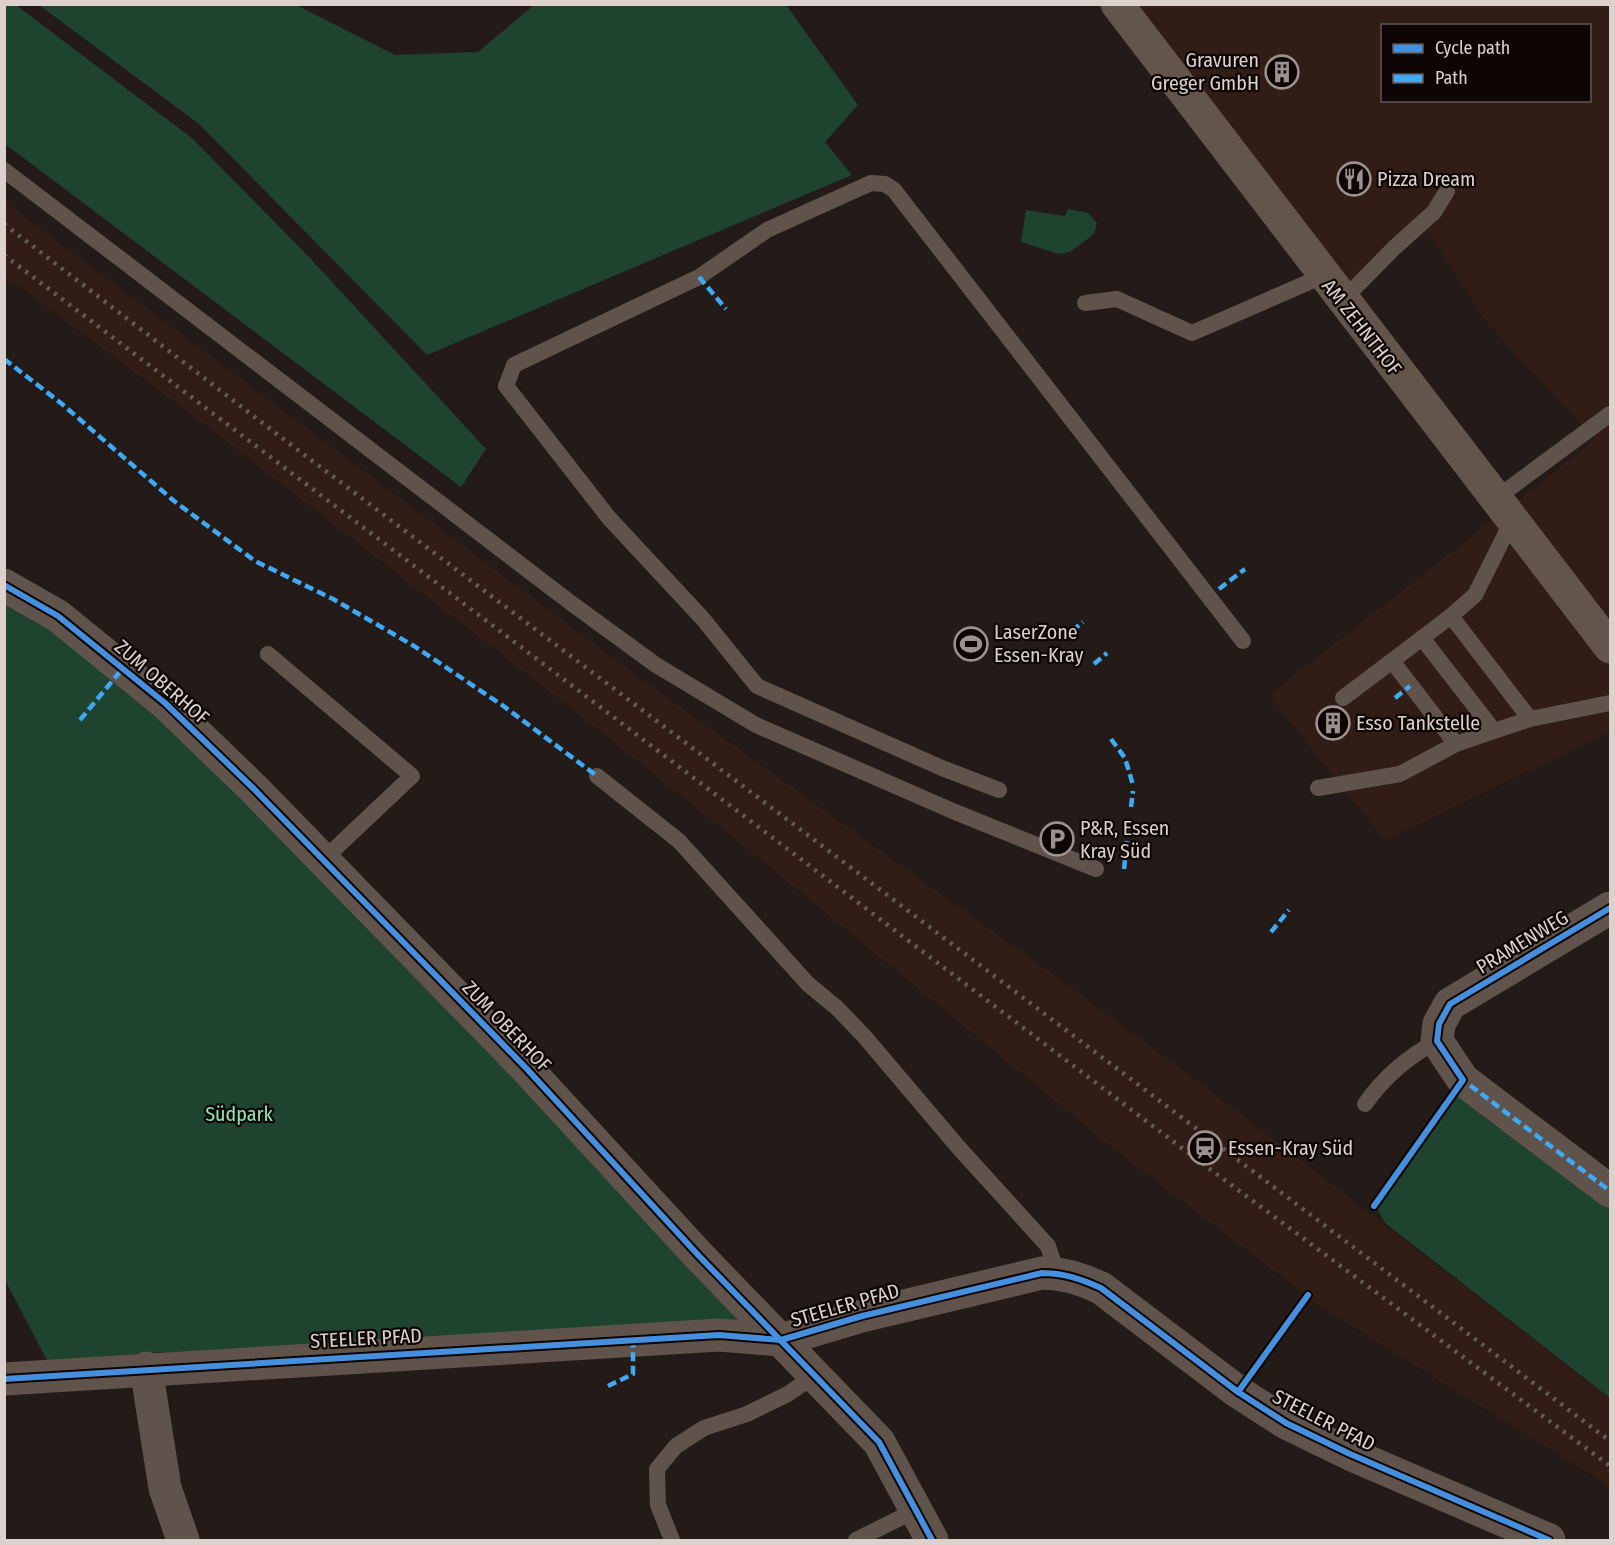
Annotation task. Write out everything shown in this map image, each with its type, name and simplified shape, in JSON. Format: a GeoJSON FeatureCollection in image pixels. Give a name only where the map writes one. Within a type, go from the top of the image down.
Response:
{"type":"FeatureCollection","features":[{"type":"Feature","properties":{"kind":"main road","name":"AM ZEHNTHOF"},"geometry":{"type":"LineString","coordinates":[[1117,4],[1333,289],[1611,647]]}},
{"type":"Feature","properties":{"kind":"street","name":"ZUM OBERHOF"},"geometry":{"type":"LineString","coordinates":[[4,585],[58,616],[165,703],[255,789],[526,1068],[879,1442],[932,1540]]}},
{"type":"Feature","properties":{"kind":"street","name":"PRAMENWEG"},"geometry":{"type":"LineString","coordinates":[[1437,1041],[1439,1024],[1450,1004],[1611,908]]}},
{"type":"Feature","properties":{"kind":"street"},"geometry":{"type":"LineString","coordinates":[[1437,1041],[1463,1080],[1611,1191]]}},
{"type":"Feature","properties":{"kind":"street","name":"STEELER PFAD"},"geometry":{"type":"LineString","coordinates":[[4,1378],[719,1335],[781,1340],[862,1316],[1042,1273],[1057,1273],[1078,1278],[1101,1288],[1238,1392],[1286,1423],[1350,1454],[1549,1540]]}},
{"type":"Feature","properties":{"kind":"street"},"geometry":{"type":"LineString","coordinates":[[146,1368],[165,1488],[183,1540]]}},
{"type":"Feature","properties":{"kind":"lane"},"geometry":{"type":"LineString","coordinates":[[4,170],[571,603],[656,665],[756,725],[955,812],[1096,868]]}},
{"type":"Feature","properties":{"kind":"lane"},"geometry":{"type":"LineString","coordinates":[[999,790],[942,768],[757,686],[703,619],[609,518],[506,386],[514,365],[699,277],[767,230],[871,183],[885,184],[894,190],[1243,641]]}},
{"type":"Feature","properties":{"kind":"lane"},"geometry":{"type":"LineString","coordinates":[[1085,303],[1117,299],[1192,333],[1333,289],[1394,248],[1434,213],[1447,191]]}},
{"type":"Feature","properties":{"kind":"lane"},"geometry":{"type":"LineString","coordinates":[[1343,698],[1475,595],[1503,510],[1611,414]]}},
{"type":"Feature","properties":{"kind":"lane"},"geometry":{"type":"LineString","coordinates":[[1451,616],[1530,719]]}},
{"type":"Feature","properties":{"kind":"lane"},"geometry":{"type":"LineString","coordinates":[[1422,638],[1494,731]]}},
{"type":"Feature","properties":{"kind":"lane"},"geometry":{"type":"LineString","coordinates":[[268,654],[412,776],[323,860]]}},
{"type":"Feature","properties":{"kind":"lane"},"geometry":{"type":"LineString","coordinates":[[1392,661],[1456,744]]}},
{"type":"Feature","properties":{"kind":"lane"},"geometry":{"type":"LineString","coordinates":[[1318,788],[1400,774],[1456,744],[1494,731],[1530,719],[1611,703]]}},
{"type":"Feature","properties":{"kind":"lane"},"geometry":{"type":"LineString","coordinates":[[597,776],[679,841],[808,984],[837,1008],[864,1036],[959,1148],[1048,1246],[1057,1273]]}},
{"type":"Feature","properties":{"kind":"lane"},"geometry":{"type":"LineString","coordinates":[[1365,1104],[1378,1086],[1409,1058],[1437,1041]]}},
{"type":"Feature","properties":{"kind":"lane"},"geometry":{"type":"LineString","coordinates":[[672,1540],[658,1505],[657,1469],[676,1446],[704,1428],[747,1414],[788,1394],[815,1375]]}},
{"type":"Feature","properties":{"kind":"lane"},"geometry":{"type":"LineString","coordinates":[[856,1540],[916,1510]]}},
{"type":"Feature","properties":{"kind":"shaded area"},"geometry":{"type":"Polygon","coordinates":[[[1122,5],[1610,5],[1610,732],[1385,840],[1269,695],[1595,440],[1484,319],[1428,231],[1343,292],[1122,5]]]}},
{"type":"Feature","properties":{"kind":"shaded area"},"geometry":{"type":"Polygon","coordinates":[[[4,201],[637,676],[1072,988],[1234,1109],[1610,1398],[1610,1490],[1595,1477],[1323,1308],[1115,1150],[753,853],[595,727],[199,420],[5,276],[4,201]]]}},
{"type":"Feature","properties":{"kind":"green space"},"geometry":{"type":"Polygon","coordinates":[[[4,5],[16,5],[193,139],[309,257],[486,449],[461,487],[5,144],[4,5]]]}},
{"type":"Feature","properties":{"kind":"green space"},"geometry":{"type":"Polygon","coordinates":[[[39,5],[296,5],[395,55],[478,52],[534,5],[786,5],[858,105],[825,142],[852,175],[427,355],[199,124],[39,5]]]}},
{"type":"Feature","properties":{"kind":"green space"},"geometry":{"type":"Polygon","coordinates":[[[1068,209],[1088,213],[1097,223],[1094,234],[1070,252],[1059,254],[1021,242],[1026,210],[1065,216],[1068,209]]]}},
{"type":"Feature","properties":{"kind":"green space","name":"Südpark"},"geometry":{"type":"Polygon","coordinates":[[[5,589],[117,667],[768,1332],[145,1353],[49,1364],[5,1280],[5,589]]]}},
{"type":"Feature","properties":{"kind":"green space"},"geometry":{"type":"Polygon","coordinates":[[[1465,1083],[1610,1193],[1610,1398],[1385,1223],[1376,1206],[1465,1083]]]}},
{"type":"Feature","properties":{"kind":"railway"},"geometry":{"type":"LineString","coordinates":[[4,224],[282,438],[1610,1441]]}},
{"type":"Feature","properties":{"kind":"railway"},"geometry":{"type":"LineString","coordinates":[[4,255],[1191,1155],[1610,1466]]}},
{"type":"Feature","properties":{"kind":"marked path"},"geometry":{"type":"LineString","coordinates":[[699,277],[726,309]]}},
{"type":"Feature","properties":{"kind":"marked path"},"geometry":{"type":"LineString","coordinates":[[4,359],[62,404],[174,501],[255,561],[333,599],[414,646],[502,705],[597,776]]}},
{"type":"Feature","properties":{"kind":"marked path"},"geometry":{"type":"LineString","coordinates":[[1219,589],[1245,569]]}},
{"type":"Feature","properties":{"kind":"marked path"},"geometry":{"type":"LineString","coordinates":[[1072,631],[1083,622]]}},
{"type":"Feature","properties":{"kind":"marked path"},"geometry":{"type":"LineString","coordinates":[[1094,664],[1107,653]]}},
{"type":"Feature","properties":{"kind":"marked path"},"geometry":{"type":"LineString","coordinates":[[80,720],[123,668]]}},
{"type":"Feature","properties":{"kind":"marked path"},"geometry":{"type":"LineString","coordinates":[[1395,698],[1410,686]]}},
{"type":"Feature","properties":{"kind":"marked path"},"geometry":{"type":"LineString","coordinates":[[1111,739],[1125,758],[1133,785]]}},
{"type":"Feature","properties":{"kind":"marked path"},"geometry":{"type":"LineString","coordinates":[[1131,807],[1133,791]]}},
{"type":"Feature","properties":{"kind":"marked path"},"geometry":{"type":"LineString","coordinates":[[1127,836],[1128,821]]}},
{"type":"Feature","properties":{"kind":"marked path"},"geometry":{"type":"LineString","coordinates":[[1124,869],[1127,841]]}},
{"type":"Feature","properties":{"kind":"marked path"},"geometry":{"type":"LineString","coordinates":[[1271,932],[1289,910]]}},
{"type":"Feature","properties":{"kind":"marked path"},"geometry":{"type":"LineString","coordinates":[[1461,1084],[1463,1080],[1610,1191]]}},
{"type":"Feature","properties":{"kind":"marked path"},"geometry":{"type":"LineString","coordinates":[[608,1386],[633,1374],[633,1340]]}},
{"type":"Feature","properties":{"kind":"cycle path"},"geometry":{"type":"LineString","coordinates":[[4,585],[58,616],[165,703],[254,789],[526,1068],[699,1256],[879,1442],[932,1540]]}},
{"type":"Feature","properties":{"kind":"cycle path"},"geometry":{"type":"LineString","coordinates":[[1374,1206],[1463,1080],[1437,1041],[1439,1024],[1450,1004],[1610,908]]}},
{"type":"Feature","properties":{"kind":"cycle path"},"geometry":{"type":"LineString","coordinates":[[4,1379],[719,1335],[781,1340],[862,1316],[1050,1273],[1072,1277],[1101,1288],[1238,1392],[1286,1423],[1350,1454],[1549,1540]]}},
{"type":"Feature","properties":{"kind":"cycle path"},"geometry":{"type":"LineString","coordinates":[[1238,1392],[1308,1295]]}},
{"type":"Feature","properties":{"kind":"place","name":"Gravuren Greger GmbH"},"geometry":{"type":"Point","coordinates":[1282,72]}},
{"type":"Feature","properties":{"kind":"place","name":"Pizza Dream"},"geometry":{"type":"Point","coordinates":[1354,179]}},
{"type":"Feature","properties":{"kind":"place","name":"LaserZone Essen-Kray"},"geometry":{"type":"Point","coordinates":[971,644]}},
{"type":"Feature","properties":{"kind":"place","name":"Esso Tankstelle"},"geometry":{"type":"Point","coordinates":[1333,723]}},
{"type":"Feature","properties":{"kind":"place","name":"P&R, Essen Kray Süd"},"geometry":{"type":"Point","coordinates":[1057,839]}},
{"type":"Feature","properties":{"kind":"place","name":"Essen-Kray Süd"},"geometry":{"type":"Point","coordinates":[1205,1148]}}]}
